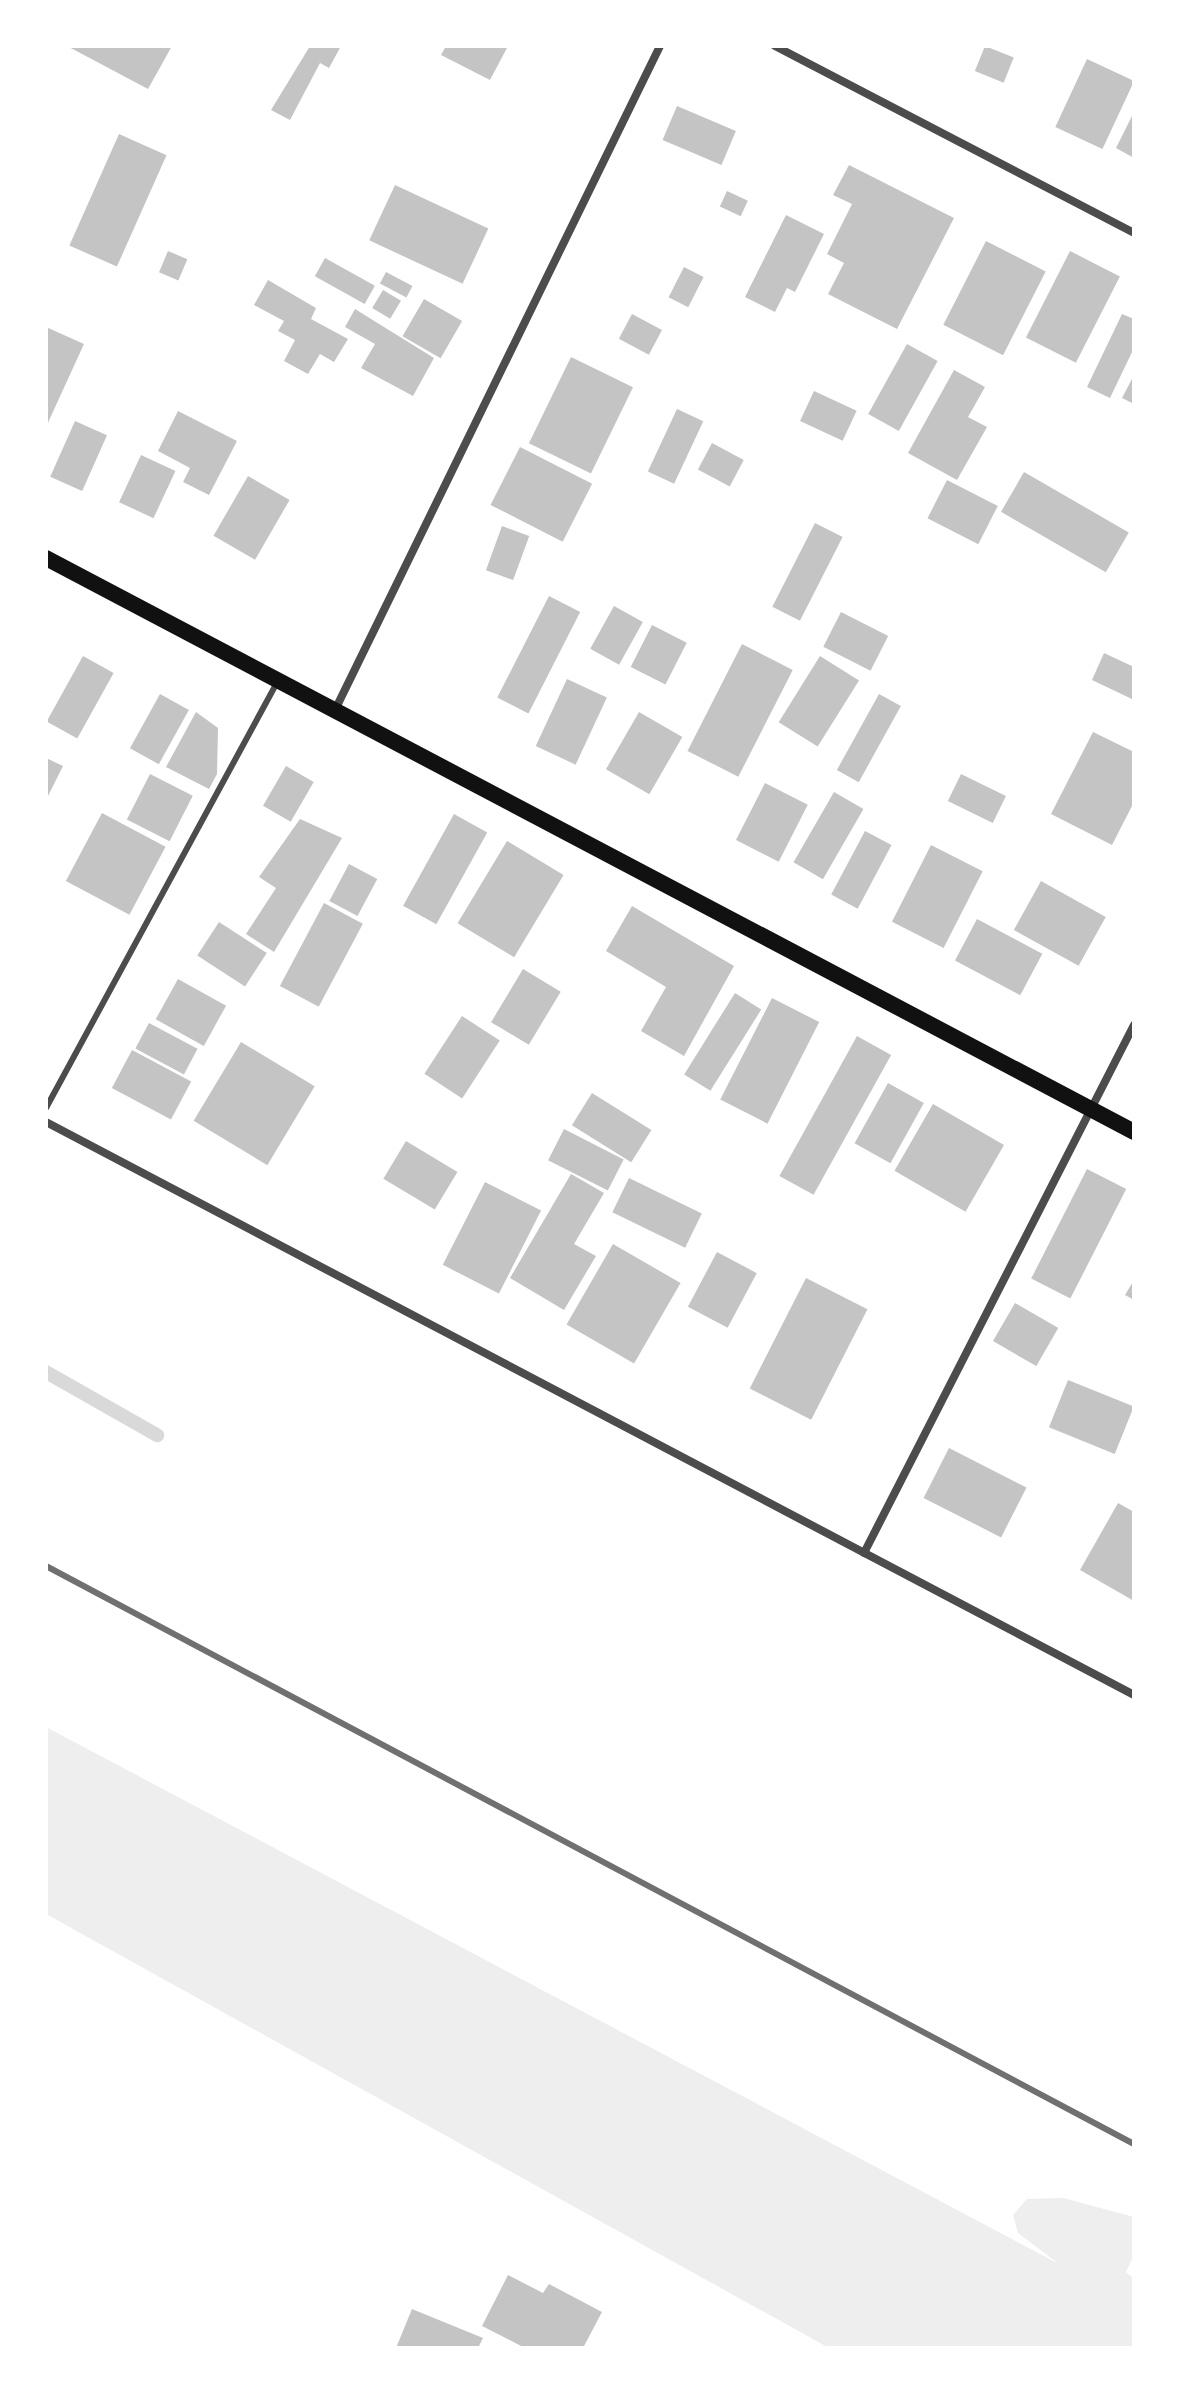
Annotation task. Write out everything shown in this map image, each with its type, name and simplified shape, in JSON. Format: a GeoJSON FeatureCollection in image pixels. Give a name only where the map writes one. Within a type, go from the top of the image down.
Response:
{"type":"FeatureCollection","features":[{"type":"Feature","properties":{"kind":"main road"},"geometry":{"type":"LineString","coordinates":[[46,558],[1134,1132]]}},
{"type":"Feature","properties":{"kind":"street"},"geometry":{"type":"LineString","coordinates":[[335,711],[660,46]]}},
{"type":"Feature","properties":{"kind":"street"},"geometry":{"type":"LineString","coordinates":[[775,46],[1134,233]]}},
{"type":"Feature","properties":{"kind":"street"},"geometry":{"type":"LineString","coordinates":[[864,1553],[1134,1025]]}},
{"type":"Feature","properties":{"kind":"street"},"geometry":{"type":"LineString","coordinates":[[46,1122],[1134,1695]]}},
{"type":"Feature","properties":{"kind":"lane"},"geometry":{"type":"LineString","coordinates":[[46,1108],[278,681]]}},
{"type":"Feature","properties":{"kind":"shaded area"},"geometry":{"type":"Polygon","coordinates":[[[46,1727],[1059,2264],[1018,2233],[1013,2215],[1027,2199],[1063,2198],[1134,2217],[1134,2255],[1126,2272],[1134,2279],[1134,2348],[829,2348],[46,1914],[46,1727]]]}},
{"type":"Feature","properties":{"kind":"building"},"geometry":{"type":"Polygon","coordinates":[[[67,46],[172,46],[148,89],[67,46]]]}},
{"type":"Feature","properties":{"kind":"building"},"geometry":{"type":"Polygon","coordinates":[[[310,46],[341,46],[329,68],[320,63],[290,120],[271,110],[310,46]]]}},
{"type":"Feature","properties":{"kind":"building"},"geometry":{"type":"Polygon","coordinates":[[[446,46],[508,46],[490,80],[441,55],[446,46]]]}},
{"type":"Feature","properties":{"kind":"building"},"geometry":{"type":"Polygon","coordinates":[[[985,46],[1014,58],[1004,83],[975,71],[985,46]]]}},
{"type":"Feature","properties":{"kind":"building"},"geometry":{"type":"Polygon","coordinates":[[[1087,59],[1134,81],[1102,149],[1055,127],[1087,59]]]}},
{"type":"Feature","properties":{"kind":"building"},"geometry":{"type":"Polygon","coordinates":[[[677,106],[736,131],[721,165],[663,140],[677,106]]]}},
{"type":"Feature","properties":{"kind":"building"},"geometry":{"type":"Polygon","coordinates":[[[1134,112],[1134,158],[1116,148],[1134,112]]]}},
{"type":"Feature","properties":{"kind":"building"},"geometry":{"type":"Polygon","coordinates":[[[119,134],[167,155],[117,267],[69,245],[119,134]]]}},
{"type":"Feature","properties":{"kind":"building"},"geometry":{"type":"Polygon","coordinates":[[[849,165],[954,218],[897,329],[828,294],[844,263],[827,254],[852,204],[833,195],[849,165]]]}},
{"type":"Feature","properties":{"kind":"building"},"geometry":{"type":"Polygon","coordinates":[[[395,185],[488,229],[463,284],[369,240],[395,185]]]}},
{"type":"Feature","properties":{"kind":"building"},"geometry":{"type":"Polygon","coordinates":[[[727,191],[748,201],[741,216],[720,206],[727,191]]]}},
{"type":"Feature","properties":{"kind":"building"},"geometry":{"type":"Polygon","coordinates":[[[786,215],[824,234],[795,292],[787,288],[775,312],[745,297],[786,215]]]}},
{"type":"Feature","properties":{"kind":"building"},"geometry":{"type":"Polygon","coordinates":[[[986,241],[1046,271],[1003,355],[943,325],[986,241]]]}},
{"type":"Feature","properties":{"kind":"building"},"geometry":{"type":"Polygon","coordinates":[[[168,251],[187,259],[178,280],[159,272],[168,251]]]}},
{"type":"Feature","properties":{"kind":"building"},"geometry":{"type":"Polygon","coordinates":[[[1070,251],[1120,276],[1076,363],[1026,337],[1070,251]]]}},
{"type":"Feature","properties":{"kind":"building"},"geometry":{"type":"Polygon","coordinates":[[[325,258],[375,286],[365,304],[315,276],[325,258]]]}},
{"type":"Feature","properties":{"kind":"building"},"geometry":{"type":"Polygon","coordinates":[[[684,267],[704,277],[688,307],[669,297],[684,267]]]}},
{"type":"Feature","properties":{"kind":"building"},"geometry":{"type":"Polygon","coordinates":[[[386,272],[412,286],[406,298],[380,283],[386,272]]]}},
{"type":"Feature","properties":{"kind":"building"},"geometry":{"type":"Polygon","coordinates":[[[268,280],[316,308],[311,319],[348,339],[334,362],[320,354],[308,374],[284,361],[295,340],[278,331],[284,321],[254,305],[268,280]]]}},
{"type":"Feature","properties":{"kind":"building"},"geometry":{"type":"Polygon","coordinates":[[[383,290],[401,301],[390,319],[372,308],[383,290]]]}},
{"type":"Feature","properties":{"kind":"building"},"geometry":{"type":"Polygon","coordinates":[[[424,299],[462,321],[441,358],[402,336],[424,299]]]}},
{"type":"Feature","properties":{"kind":"building"},"geometry":{"type":"Polygon","coordinates":[[[355,309],[434,358],[413,396],[361,368],[375,344],[345,327],[355,309]]]}},
{"type":"Feature","properties":{"kind":"building"},"geometry":{"type":"Polygon","coordinates":[[[632,314],[662,330],[649,355],[619,339],[632,314]]]}},
{"type":"Feature","properties":{"kind":"building"},"geometry":{"type":"Polygon","coordinates":[[[1122,314],[1134,319],[1134,348],[1110,398],[1087,387],[1122,314]]]}},
{"type":"Feature","properties":{"kind":"building"},"geometry":{"type":"Polygon","coordinates":[[[46,327],[84,344],[46,427],[46,327]]]}},
{"type":"Feature","properties":{"kind":"building"},"geometry":{"type":"Polygon","coordinates":[[[907,344],[938,361],[899,431],[868,414],[907,344]]]}},
{"type":"Feature","properties":{"kind":"building"},"geometry":{"type":"Polygon","coordinates":[[[571,357],[633,387],[591,474],[529,443],[571,357]]]}},
{"type":"Feature","properties":{"kind":"building"},"geometry":{"type":"Polygon","coordinates":[[[954,370],[985,387],[968,417],[987,427],[957,480],[908,453],[954,370]]]}},
{"type":"Feature","properties":{"kind":"building"},"geometry":{"type":"Polygon","coordinates":[[[1134,375],[1134,404],[1122,398],[1134,375]]]}},
{"type":"Feature","properties":{"kind":"building"},"geometry":{"type":"Polygon","coordinates":[[[814,391],[857,411],[843,441],[800,421],[814,391]]]}},
{"type":"Feature","properties":{"kind":"building"},"geometry":{"type":"Polygon","coordinates":[[[677,409],[703,421],[674,484],[648,472],[677,409]]]}},
{"type":"Feature","properties":{"kind":"building"},"geometry":{"type":"Polygon","coordinates":[[[178,411],[237,441],[209,495],[183,482],[190,468],[158,451],[178,411]]]}},
{"type":"Feature","properties":{"kind":"building"},"geometry":{"type":"Polygon","coordinates":[[[75,421],[107,435],[82,491],[50,477],[75,421]]]}},
{"type":"Feature","properties":{"kind":"building"},"geometry":{"type":"Polygon","coordinates":[[[712,443],[744,460],[730,486],[698,469],[712,443]]]}},
{"type":"Feature","properties":{"kind":"building"},"geometry":{"type":"Polygon","coordinates":[[[520,447],[592,484],[563,542],[490,505],[520,447]]]}},
{"type":"Feature","properties":{"kind":"building"},"geometry":{"type":"Polygon","coordinates":[[[141,455],[175,471],[153,518],[119,502],[141,455]]]}},
{"type":"Feature","properties":{"kind":"building"},"geometry":{"type":"Polygon","coordinates":[[[1024,472],[1129,532],[1106,572],[1001,512],[1024,472]]]}},
{"type":"Feature","properties":{"kind":"building"},"geometry":{"type":"Polygon","coordinates":[[[248,476],[290,500],[255,560],[214,536],[248,476]]]}},
{"type":"Feature","properties":{"kind":"building"},"geometry":{"type":"Polygon","coordinates":[[[947,480],[998,506],[978,544],[927,518],[947,480]]]}},
{"type":"Feature","properties":{"kind":"building"},"geometry":{"type":"Polygon","coordinates":[[[815,523],[843,537],[800,621],[772,607],[815,523]]]}},
{"type":"Feature","properties":{"kind":"building"},"geometry":{"type":"Polygon","coordinates":[[[502,526],[529,536],[513,580],[486,570],[502,526]]]}},
{"type":"Feature","properties":{"kind":"building"},"geometry":{"type":"Polygon","coordinates":[[[549,596],[580,612],[528,713],[497,698],[549,596]]]}},
{"type":"Feature","properties":{"kind":"building"},"geometry":{"type":"Polygon","coordinates":[[[614,606],[643,622],[619,665],[590,649],[614,606]]]}},
{"type":"Feature","properties":{"kind":"building"},"geometry":{"type":"Polygon","coordinates":[[[841,612],[888,636],[871,671],[823,647],[841,612]]]}},
{"type":"Feature","properties":{"kind":"building"},"geometry":{"type":"Polygon","coordinates":[[[652,625],[687,643],[665,685],[631,667],[652,625]]]}},
{"type":"Feature","properties":{"kind":"building"},"geometry":{"type":"Polygon","coordinates":[[[742,644],[793,670],[738,777],[688,751],[742,644]]]}},
{"type":"Feature","properties":{"kind":"building"},"geometry":{"type":"Polygon","coordinates":[[[1104,653],[1134,667],[1134,700],[1092,680],[1104,653]]]}},
{"type":"Feature","properties":{"kind":"building"},"geometry":{"type":"Polygon","coordinates":[[[83,656],[114,673],[77,739],[47,722],[83,656]]]}},
{"type":"Feature","properties":{"kind":"building"},"geometry":{"type":"Polygon","coordinates":[[[820,656],[859,680],[818,747],[779,722],[820,656]]]}},
{"type":"Feature","properties":{"kind":"building"},"geometry":{"type":"Polygon","coordinates":[[[567,679],[607,698],[576,765],[536,746],[567,679]]]}},
{"type":"Feature","properties":{"kind":"building"},"geometry":{"type":"Polygon","coordinates":[[[160,694],[189,710],[159,764],[130,748],[160,694]]]}},
{"type":"Feature","properties":{"kind":"building"},"geometry":{"type":"Polygon","coordinates":[[[879,694],[901,706],[859,782],[837,770],[879,694]]]}},
{"type":"Feature","properties":{"kind":"building"},"geometry":{"type":"Polygon","coordinates":[[[196,712],[218,728],[217,774],[209,789],[166,767],[196,712]]]}},
{"type":"Feature","properties":{"kind":"building"},"geometry":{"type":"Polygon","coordinates":[[[639,712],[682,737],[649,794],[606,769],[639,712]]]}},
{"type":"Feature","properties":{"kind":"building"},"geometry":{"type":"Polygon","coordinates":[[[1093,732],[1134,752],[1134,802],[1112,845],[1051,814],[1093,732]]]}},
{"type":"Feature","properties":{"kind":"building"},"geometry":{"type":"Polygon","coordinates":[[[46,758],[63,766],[46,800],[46,758]]]}},
{"type":"Feature","properties":{"kind":"building"},"geometry":{"type":"Polygon","coordinates":[[[286,766],[314,782],[291,822],[263,806],[286,766]]]}},
{"type":"Feature","properties":{"kind":"building"},"geometry":{"type":"Polygon","coordinates":[[[150,774],[193,796],[170,841],[127,819],[150,774]]]}},
{"type":"Feature","properties":{"kind":"building"},"geometry":{"type":"Polygon","coordinates":[[[961,774],[1006,796],[993,823],[948,801],[961,774]]]}},
{"type":"Feature","properties":{"kind":"building"},"geometry":{"type":"Polygon","coordinates":[[[765,783],[808,805],[779,862],[736,840],[765,783]]]}},
{"type":"Feature","properties":{"kind":"building"},"geometry":{"type":"Polygon","coordinates":[[[834,792],[863,809],[823,879],[794,862],[834,792]]]}},
{"type":"Feature","properties":{"kind":"building"},"geometry":{"type":"Polygon","coordinates":[[[102,813],[166,847],[129,915],[66,881],[102,813]]]}},
{"type":"Feature","properties":{"kind":"building"},"geometry":{"type":"Polygon","coordinates":[[[454,814],[487,832],[436,924],[403,906],[454,814]]]}},
{"type":"Feature","properties":{"kind":"building"},"geometry":{"type":"Polygon","coordinates":[[[300,819],[342,838],[274,952],[246,934],[276,888],[259,877],[300,819]]]}},
{"type":"Feature","properties":{"kind":"building"},"geometry":{"type":"Polygon","coordinates":[[[865,831],[891,845],[858,909],[831,895],[865,831]]]}},
{"type":"Feature","properties":{"kind":"building"},"geometry":{"type":"Polygon","coordinates":[[[507,841],[564,875],[514,957],[458,923],[507,841]]]}},
{"type":"Feature","properties":{"kind":"building"},"geometry":{"type":"Polygon","coordinates":[[[931,845],[983,871],[944,948],[892,922],[931,845]]]}},
{"type":"Feature","properties":{"kind":"building"},"geometry":{"type":"Polygon","coordinates":[[[349,864],[377,879],[358,916],[329,901],[349,864]]]}},
{"type":"Feature","properties":{"kind":"building"},"geometry":{"type":"Polygon","coordinates":[[[1041,881],[1106,917],[1079,966],[1014,930],[1041,881]]]}},
{"type":"Feature","properties":{"kind":"building"},"geometry":{"type":"Polygon","coordinates":[[[324,903],[363,924],[319,1007],[280,986],[324,903]]]}},
{"type":"Feature","properties":{"kind":"building"},"geometry":{"type":"Polygon","coordinates":[[[632,906],[734,966],[684,1056],[641,1031],[666,987],[606,951],[632,906]]]}},
{"type":"Feature","properties":{"kind":"building"},"geometry":{"type":"Polygon","coordinates":[[[977,919],[1042,954],[1020,995],[955,960],[977,919]]]}},
{"type":"Feature","properties":{"kind":"building"},"geometry":{"type":"Polygon","coordinates":[[[219,922],[267,953],[245,987],[197,956],[219,922]]]}},
{"type":"Feature","properties":{"kind":"building"},"geometry":{"type":"Polygon","coordinates":[[[523,969],[561,992],[529,1045],[491,1022],[523,969]]]}},
{"type":"Feature","properties":{"kind":"building"},"geometry":{"type":"Polygon","coordinates":[[[178,979],[226,1006],[204,1046],[156,1019],[178,979]]]}},
{"type":"Feature","properties":{"kind":"building"},"geometry":{"type":"Polygon","coordinates":[[[735,993],[761,1009],[710,1091],[684,1074],[735,993]]]}},
{"type":"Feature","properties":{"kind":"building"},"geometry":{"type":"Polygon","coordinates":[[[772,998],[819,1022],[767,1124],[720,1100],[772,998]]]}},
{"type":"Feature","properties":{"kind":"building"},"geometry":{"type":"Polygon","coordinates":[[[462,1016],[500,1041],[462,1098],[424,1074],[462,1016]]]}},
{"type":"Feature","properties":{"kind":"building"},"geometry":{"type":"Polygon","coordinates":[[[149,1023],[198,1049],[184,1074],[135,1049],[149,1023]]]}},
{"type":"Feature","properties":{"kind":"building"},"geometry":{"type":"Polygon","coordinates":[[[857,1036],[891,1055],[814,1195],[779,1176],[857,1036]]]}},
{"type":"Feature","properties":{"kind":"building"},"geometry":{"type":"Polygon","coordinates":[[[241,1042],[315,1086],[267,1165],[194,1121],[241,1042]]]}},
{"type":"Feature","properties":{"kind":"building"},"geometry":{"type":"Polygon","coordinates":[[[132,1050],[191,1081],[171,1119],[112,1088],[132,1050]]]}},
{"type":"Feature","properties":{"kind":"building"},"geometry":{"type":"Polygon","coordinates":[[[888,1083],[924,1103],[890,1163],[855,1143],[888,1083]]]}},
{"type":"Feature","properties":{"kind":"building"},"geometry":{"type":"Polygon","coordinates":[[[592,1093],[651,1130],[631,1162],[572,1125],[592,1093]]]}},
{"type":"Feature","properties":{"kind":"building"},"geometry":{"type":"Polygon","coordinates":[[[933,1104],[1004,1145],[966,1212],[894,1171],[933,1104]]]}},
{"type":"Feature","properties":{"kind":"building"},"geometry":{"type":"Polygon","coordinates":[[[564,1129],[624,1159],[608,1191],[548,1160],[564,1129]]]}},
{"type":"Feature","properties":{"kind":"building"},"geometry":{"type":"Polygon","coordinates":[[[406,1141],[457,1172],[435,1210],[383,1179],[406,1141]]]}},
{"type":"Feature","properties":{"kind":"building"},"geometry":{"type":"Polygon","coordinates":[[[1087,1169],[1126,1189],[1070,1299],[1031,1279],[1087,1169]]]}},
{"type":"Feature","properties":{"kind":"building"},"geometry":{"type":"Polygon","coordinates":[[[571,1174],[604,1193],[574,1244],[596,1256],[564,1310],[510,1278],[571,1174]]]}},
{"type":"Feature","properties":{"kind":"building"},"geometry":{"type":"Polygon","coordinates":[[[629,1178],[702,1214],[685,1248],[612,1212],[629,1178]]]}},
{"type":"Feature","properties":{"kind":"building"},"geometry":{"type":"Polygon","coordinates":[[[485,1182],[541,1211],[499,1293],[443,1265],[485,1182]]]}},
{"type":"Feature","properties":{"kind":"building"},"geometry":{"type":"Polygon","coordinates":[[[613,1244],[681,1283],[634,1364],[566,1325],[613,1244]]]}},
{"type":"Feature","properties":{"kind":"building"},"geometry":{"type":"Polygon","coordinates":[[[717,1252],[757,1273],[728,1328],[688,1307],[717,1252]]]}},
{"type":"Feature","properties":{"kind":"building"},"geometry":{"type":"Polygon","coordinates":[[[806,1278],[867,1309],[811,1420],[750,1388],[806,1278]]]}},
{"type":"Feature","properties":{"kind":"building"},"geometry":{"type":"Polygon","coordinates":[[[1134,1280],[1134,1300],[1125,1295],[1134,1280]]]}},
{"type":"Feature","properties":{"kind":"building"},"geometry":{"type":"Polygon","coordinates":[[[1015,1303],[1058,1328],[1036,1366],[993,1341],[1015,1303]]]}},
{"type":"Feature","properties":{"kind":"building"},"geometry":{"type":"Polygon","coordinates":[[[1068,1380],[1134,1407],[1115,1454],[1049,1427],[1068,1380]]]}},
{"type":"Feature","properties":{"kind":"building"},"geometry":{"type":"Polygon","coordinates":[[[949,1448],[1027,1487],[1001,1537],[924,1498],[949,1448]]]}},
{"type":"Feature","properties":{"kind":"building"},"geometry":{"type":"Polygon","coordinates":[[[1118,1503],[1134,1512],[1134,1601],[1080,1570],[1118,1503]]]}},
{"type":"Feature","properties":{"kind":"building"},"geometry":{"type":"Polygon","coordinates":[[[508,2275],[543,2293],[549,2284],[602,2312],[583,2348],[525,2348],[482,2326],[508,2275]]]}},
{"type":"Feature","properties":{"kind":"building"},"geometry":{"type":"Polygon","coordinates":[[[412,2309],[483,2338],[478,2348],[396,2348],[412,2309]]]}},
{"type":"Feature","properties":{"kind":"waterway"},"geometry":{"type":"LineString","coordinates":[[46,1372],[157,1435]]}},
{"type":"Feature","properties":{"kind":"railway"},"geometry":{"type":"LineString","coordinates":[[46,1566],[1134,2144]]}}]}
